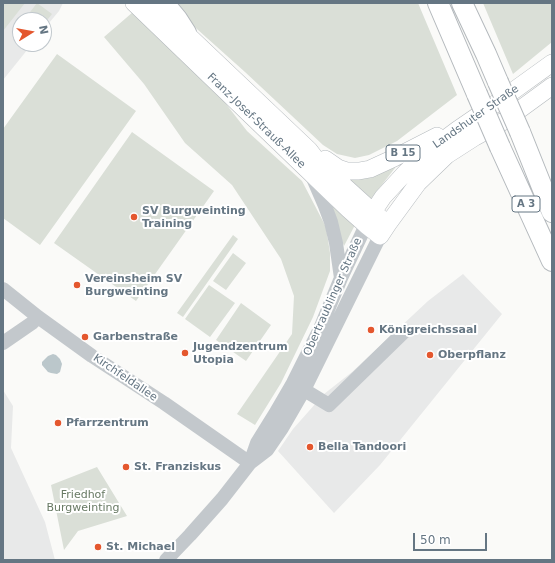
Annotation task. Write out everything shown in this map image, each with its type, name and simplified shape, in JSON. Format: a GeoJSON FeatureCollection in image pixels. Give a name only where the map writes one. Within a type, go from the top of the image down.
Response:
{"type":"FeatureCollection","features":[{"type":"Feature","properties":{"kind":"highway"},"geometry":{"type":"LineString","coordinates":[[164,3],[186,33]]}},
{"type":"Feature","properties":{"kind":"highway","name":"A 3"},"geometry":{"type":"LineString","coordinates":[[429,3],[450,51],[462,61]]}},
{"type":"Feature","properties":{"kind":"highway","name":"A 3"},"geometry":{"type":"LineString","coordinates":[[438,3],[462,61],[552,261]]}},
{"type":"Feature","properties":{"kind":"highway","name":"A 3"},"geometry":{"type":"LineString","coordinates":[[462,3],[520,132],[552,212]]}},
{"type":"Feature","properties":{"kind":"main road","name":"Franz-Josef-Strauß-Allee"},"geometry":{"type":"LineString","coordinates":[[134,3],[310,172],[384,230]]}},
{"type":"Feature","properties":{"kind":"main road","name":"Franz-Josef-Strauß-Allee"},"geometry":{"type":"LineString","coordinates":[[154,3],[309,150],[319,163],[370,218]]}},
{"type":"Feature","properties":{"kind":"main road","name":"Landshuter Straße"},"geometry":{"type":"LineString","coordinates":[[370,218],[384,197],[406,172],[429,151],[552,62]]}},
{"type":"Feature","properties":{"kind":"main road","name":"Landshuter Straße"},"geometry":{"type":"LineString","coordinates":[[384,230],[418,183],[448,155],[475,137],[504,121],[552,86]]}},
{"type":"Feature","properties":{"kind":"main road","name":"B 15"},"geometry":{"type":"LineString","coordinates":[[309,150],[338,168],[347,171],[370,169],[438,135],[468,116],[495,104]]}},
{"type":"Feature","properties":{"kind":"street"},"geometry":{"type":"LineString","coordinates":[[310,172],[331,222],[336,243],[341,278]]}},
{"type":"Feature","properties":{"kind":"street","name":"Obertraublinger Straße"},"geometry":{"type":"LineString","coordinates":[[166,560],[222,499],[250,463],[267,450],[282,428],[341,278],[370,218]]}},
{"type":"Feature","properties":{"kind":"street","name":"Obertraublinger Straße"},"geometry":{"type":"LineString","coordinates":[[298,386],[384,230]]}},
{"type":"Feature","properties":{"kind":"street","name":"Kirchfeldallee"},"geometry":{"type":"LineString","coordinates":[[3,289],[38,317],[92,356],[164,403],[250,463]]}},
{"type":"Feature","properties":{"kind":"street"},"geometry":{"type":"LineString","coordinates":[[3,343],[32,324],[38,317]]}},
{"type":"Feature","properties":{"kind":"street"},"geometry":{"type":"LineString","coordinates":[[298,386],[329,406],[405,331]]}},
{"type":"Feature","properties":{"kind":"shaded area"},"geometry":{"type":"Polygon","coordinates":[[[3,3],[63,3],[52,19],[52,12],[12,12],[12,52],[26,52],[3,80],[3,3]]]}},
{"type":"Feature","properties":{"kind":"shaded area"},"geometry":{"type":"Polygon","coordinates":[[[463,274],[502,314],[380,465],[334,513],[278,451],[293,429],[324,394],[352,372],[428,301],[463,274]]]}},
{"type":"Feature","properties":{"kind":"shaded area"},"geometry":{"type":"Polygon","coordinates":[[[53,354],[60,359],[62,364],[60,372],[57,374],[48,372],[42,365],[42,362],[48,356],[53,354]]]}},
{"type":"Feature","properties":{"kind":"shaded area"},"geometry":{"type":"Polygon","coordinates":[[[3,390],[13,406],[11,448],[45,522],[55,560],[3,560],[3,390]]]}},
{"type":"Feature","properties":{"kind":"green space"},"geometry":{"type":"Polygon","coordinates":[[[3,3],[25,3],[18,12],[12,12],[12,20],[3,31],[3,3]]]}},
{"type":"Feature","properties":{"kind":"green space"},"geometry":{"type":"Polygon","coordinates":[[[37,3],[49,12],[30,12],[37,3]]]}},
{"type":"Feature","properties":{"kind":"green space"},"geometry":{"type":"Polygon","coordinates":[[[173,3],[418,3],[457,95],[397,141],[369,155],[355,158],[337,154],[323,145],[188,21],[173,3]]]}},
{"type":"Feature","properties":{"kind":"green space"},"geometry":{"type":"Polygon","coordinates":[[[483,3],[552,3],[552,42],[513,74],[483,3]]]}},
{"type":"Feature","properties":{"kind":"green space"},"geometry":{"type":"Polygon","coordinates":[[[133,12],[223,100],[247,131],[302,181],[326,227],[330,253],[330,271],[313,317],[281,383],[255,425],[237,414],[292,334],[294,296],[281,259],[232,185],[185,143],[144,84],[104,37],[133,12]]]}},
{"type":"Feature","properties":{"kind":"green space"},"geometry":{"type":"Polygon","coordinates":[[[57,54],[136,111],[40,245],[3,218],[3,129],[57,54]]]}},
{"type":"Feature","properties":{"kind":"green space","name":"SV Burgweinting Training"},"geometry":{"type":"Polygon","coordinates":[[[132,132],[214,191],[136,301],[54,243],[132,132]]]}},
{"type":"Feature","properties":{"kind":"green space"},"geometry":{"type":"Polygon","coordinates":[[[395,164],[395,168],[370,200],[349,180],[349,177],[395,164]]]}},
{"type":"Feature","properties":{"kind":"green space"},"geometry":{"type":"Polygon","coordinates":[[[329,200],[355,225],[344,246],[341,238],[329,200]]]}},
{"type":"Feature","properties":{"kind":"green space"},"geometry":{"type":"Polygon","coordinates":[[[233,235],[238,239],[183,317],[177,313],[233,235]]]}},
{"type":"Feature","properties":{"kind":"green space"},"geometry":{"type":"Polygon","coordinates":[[[233,253],[246,263],[226,290],[213,281],[233,253]]]}},
{"type":"Feature","properties":{"kind":"green space"},"geometry":{"type":"Polygon","coordinates":[[[209,285],[235,303],[210,337],[185,319],[209,285]]]}},
{"type":"Feature","properties":{"kind":"green space"},"geometry":{"type":"Polygon","coordinates":[[[241,303],[271,325],[246,361],[216,340],[241,303]]]}},
{"type":"Feature","properties":{"kind":"green space","name":"Friedhof Burgweinting"},"geometry":{"type":"Polygon","coordinates":[[[97,467],[127,516],[78,531],[64,550],[51,485],[97,467]]]}},
{"type":"Feature","properties":{"kind":"place","name":"SV Burgweinting Training"},"geometry":{"type":"Point","coordinates":[134,217]}},
{"type":"Feature","properties":{"kind":"place","name":"Vereinsheim SV Burgweinting"},"geometry":{"type":"Point","coordinates":[77,285]}},
{"type":"Feature","properties":{"kind":"place","name":"Königreichssaal"},"geometry":{"type":"Point","coordinates":[371,330]}},
{"type":"Feature","properties":{"kind":"place","name":"Garbenstraße"},"geometry":{"type":"Point","coordinates":[85,337]}},
{"type":"Feature","properties":{"kind":"place","name":"Jugendzentrum Utopia"},"geometry":{"type":"Point","coordinates":[185,353]}},
{"type":"Feature","properties":{"kind":"place","name":"Oberpflanz"},"geometry":{"type":"Point","coordinates":[430,355]}},
{"type":"Feature","properties":{"kind":"place","name":"Pfarrzentrum"},"geometry":{"type":"Point","coordinates":[58,423]}},
{"type":"Feature","properties":{"kind":"place","name":"Bella Tandoori"},"geometry":{"type":"Point","coordinates":[310,447]}},
{"type":"Feature","properties":{"kind":"place","name":"St. Franziskus"},"geometry":{"type":"Point","coordinates":[126,467]}},
{"type":"Feature","properties":{"kind":"place","name":"St. Michael"},"geometry":{"type":"Point","coordinates":[98,547]}}]}
